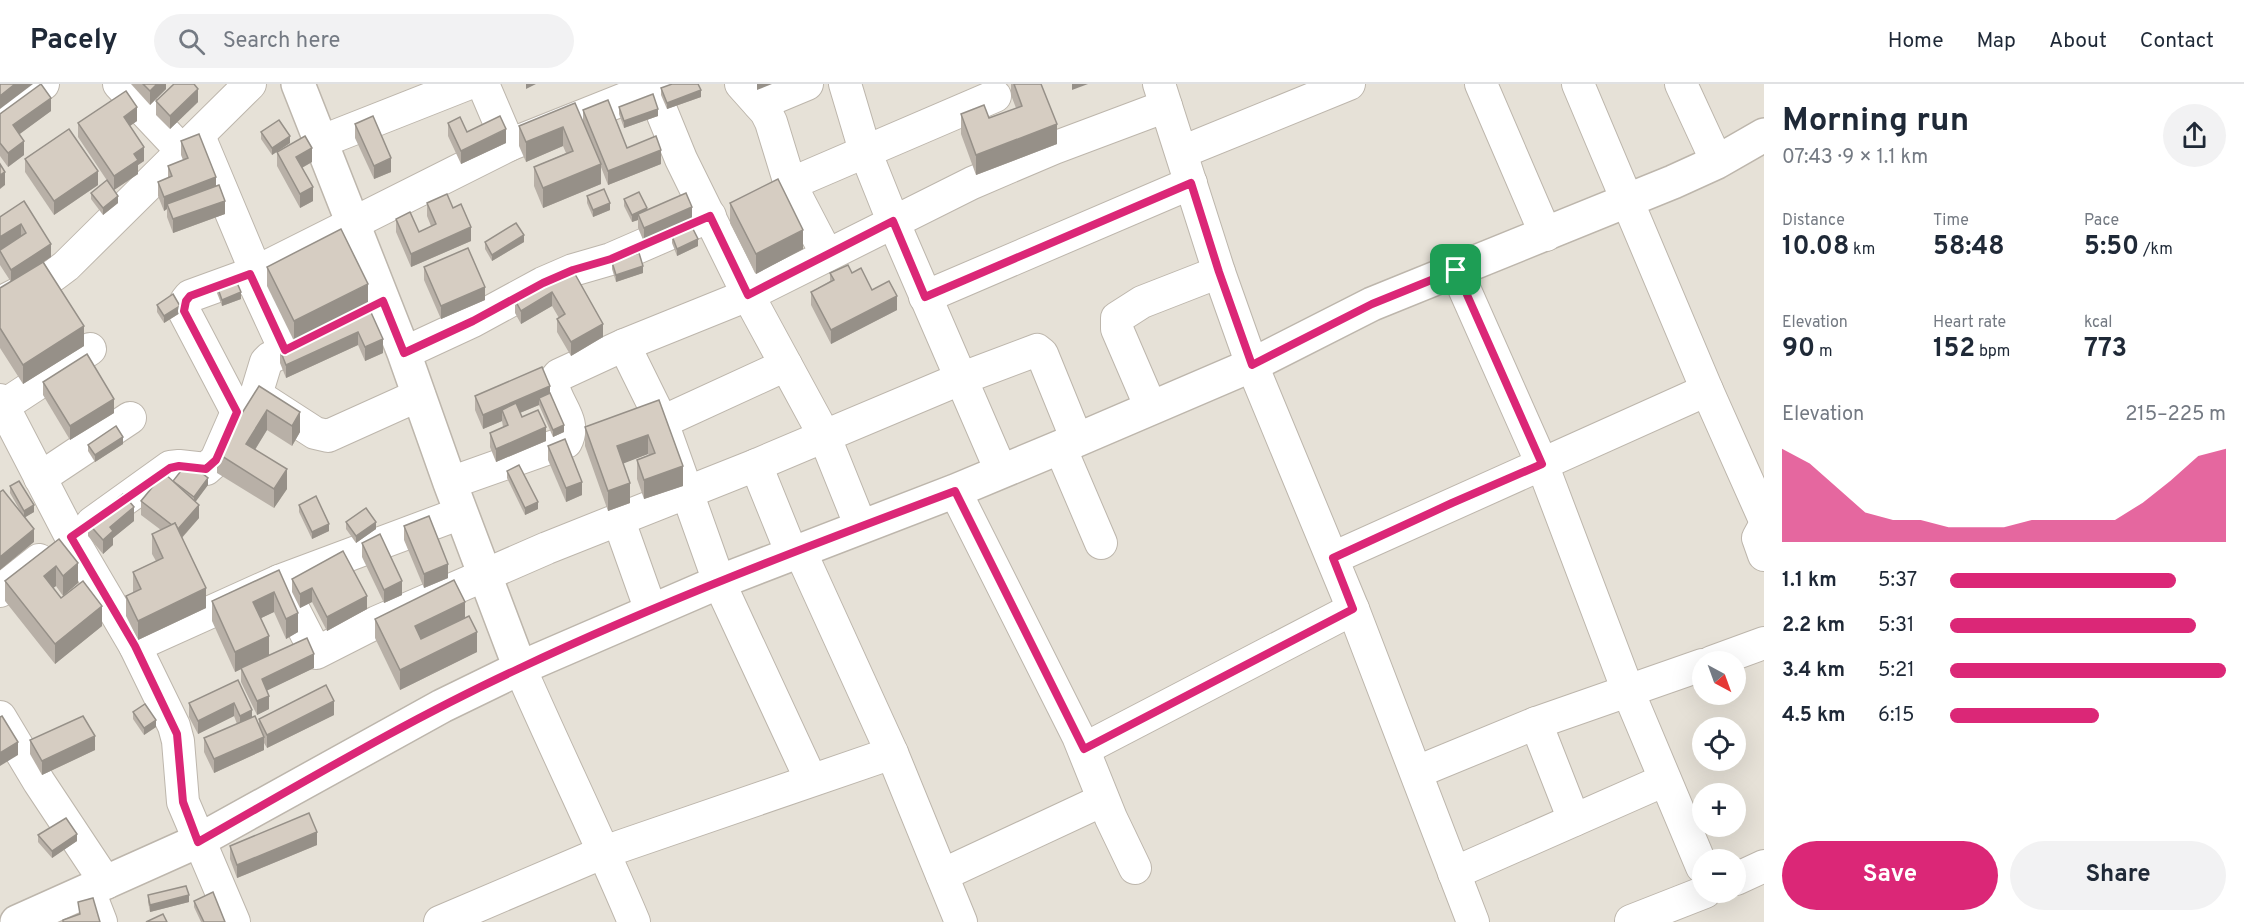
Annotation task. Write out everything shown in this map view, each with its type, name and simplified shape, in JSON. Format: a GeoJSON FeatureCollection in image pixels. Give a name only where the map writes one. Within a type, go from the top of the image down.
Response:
{"type":"FeatureCollection","features":[{"type":"Feature","properties":{"kind":"street"},"geometry":{"type":"LineString","coordinates":[[0,113],[43,84]]}},
{"type":"Feature","properties":{"kind":"street"},"geometry":{"type":"LineString","coordinates":[[119,84],[191,144],[253,273],[285,350]]}},
{"type":"Feature","properties":{"kind":"street"},"geometry":{"type":"LineString","coordinates":[[298,84],[404,353],[519,668],[634,922]]}},
{"type":"Feature","properties":{"kind":"street"},"geometry":{"type":"LineString","coordinates":[[320,142],[410,95],[467,84]]}},
{"type":"Feature","properties":{"kind":"street"},"geometry":{"type":"LineString","coordinates":[[483,84],[509,145]]}},
{"type":"Feature","properties":{"kind":"street"},"geometry":{"type":"LineString","coordinates":[[807,84],[750,94],[771,122],[790,184],[827,255]]}},
{"type":"Feature","properties":{"kind":"street"},"geometry":{"type":"LineString","coordinates":[[845,84],[865,151],[893,221],[1001,471]]}},
{"type":"Feature","properties":{"kind":"street"},"geometry":{"type":"LineString","coordinates":[[1182,152],[1349,84]]}},
{"type":"Feature","properties":{"kind":"street"},"geometry":{"type":"LineString","coordinates":[[1481,84],[1546,235]]}},
{"type":"Feature","properties":{"kind":"street"},"geometry":{"type":"LineString","coordinates":[[1578,84],[1707,390],[1764,518]]}},
{"type":"Feature","properties":{"kind":"street"},"geometry":{"type":"LineString","coordinates":[[1681,84],[1717,162]]}},
{"type":"Feature","properties":{"kind":"street"},"geometry":{"type":"LineString","coordinates":[[419,395],[328,436],[315,433],[246,403],[184,311],[184,306],[195,293],[253,273],[509,145],[657,86],[681,159],[748,295],[824,435],[861,527]]}},
{"type":"Feature","properties":{"kind":"street"},"geometry":{"type":"LineString","coordinates":[[450,483],[566,442],[570,434],[570,424],[554,390],[554,381],[559,375],[624,345],[748,295],[972,183],[1054,148],[1162,90],[1219,272],[1252,365],[1333,558],[1417,772],[1454,873],[1464,919]]}},
{"type":"Feature","properties":{"kind":"street"},"geometry":{"type":"LineString","coordinates":[[0,303],[54,275],[66,266],[191,144],[231,91]]}},
{"type":"Feature","properties":{"kind":"street"},"geometry":{"type":"LineString","coordinates":[[790,184],[995,96]]}},
{"type":"Feature","properties":{"kind":"street"},"geometry":{"type":"LineString","coordinates":[[17,922],[198,842],[432,711],[519,668],[719,582],[955,491],[1069,444],[1252,365],[1372,304],[1629,202],[1717,162],[1764,135]]}},
{"type":"Feature","properties":{"kind":"street"},"geometry":{"type":"LineString","coordinates":[[925,297],[1191,183]]}},
{"type":"Feature","properties":{"kind":"street"},"geometry":{"type":"LineString","coordinates":[[404,353],[473,321],[563,274],[611,259],[710,216]]}},
{"type":"Feature","properties":{"kind":"street"},"geometry":{"type":"LineString","coordinates":[[1456,270],[1542,464],[1628,691],[1694,849]]}},
{"type":"Feature","properties":{"kind":"street"},"geometry":{"type":"LineString","coordinates":[[1151,408],[1117,329],[1117,318],[1142,302],[1219,272]]}},
{"type":"Feature","properties":{"kind":"street"},"geometry":{"type":"LineString","coordinates":[[0,591],[71,537],[170,468],[179,466],[206,469],[216,460],[266,362],[274,355],[383,301]]}},
{"type":"Feature","properties":{"kind":"street"},"geometry":{"type":"LineString","coordinates":[[624,345],[662,422],[719,582],[811,780]]}},
{"type":"Feature","properties":{"kind":"street"},"geometry":{"type":"LineString","coordinates":[[90,350],[1,403],[71,537],[135,646],[177,734],[183,802],[198,842],[234,922]]}},
{"type":"Feature","properties":{"kind":"street"},"geometry":{"type":"LineString","coordinates":[[279,581],[316,653],[377,622],[486,574],[756,465],[960,379],[1034,351],[1039,351],[1101,543]]}},
{"type":"Feature","properties":{"kind":"street"},"geometry":{"type":"LineString","coordinates":[[662,422],[786,365]]}},
{"type":"Feature","properties":{"kind":"street"},"geometry":{"type":"LineString","coordinates":[[1333,558],[1707,390]]}},
{"type":"Feature","properties":{"kind":"street"},"geometry":{"type":"LineString","coordinates":[[40,478],[130,418]]}},
{"type":"Feature","properties":{"kind":"street"},"geometry":{"type":"LineString","coordinates":[[756,465],[892,753],[961,922]]}},
{"type":"Feature","properties":{"kind":"street"},"geometry":{"type":"LineString","coordinates":[[955,491],[1084,749],[1103,800],[1135,868]]}},
{"type":"Feature","properties":{"kind":"street"},"geometry":{"type":"LineString","coordinates":[[135,646],[279,581],[462,513]]}},
{"type":"Feature","properties":{"kind":"street"},"geometry":{"type":"LineString","coordinates":[[619,520],[651,611]]}},
{"type":"Feature","properties":{"kind":"street"},"geometry":{"type":"LineString","coordinates":[[1764,527],[1758,538],[1764,555]]}},
{"type":"Feature","properties":{"kind":"street"},"geometry":{"type":"LineString","coordinates":[[347,556],[377,622]]}},
{"type":"Feature","properties":{"kind":"street"},"geometry":{"type":"LineString","coordinates":[[1084,749],[1353,609]]}},
{"type":"Feature","properties":{"kind":"street"},"geometry":{"type":"LineString","coordinates":[[1742,651],[1764,643]]}},
{"type":"Feature","properties":{"kind":"street"},"geometry":{"type":"LineString","coordinates":[[1417,772],[1536,723],[1692,669]]}},
{"type":"Feature","properties":{"kind":"street"},"geometry":{"type":"LineString","coordinates":[[1,721],[39,782],[97,887],[100,922]]}},
{"type":"Feature","properties":{"kind":"street"},"geometry":{"type":"LineString","coordinates":[[1536,723],[1574,820]]}},
{"type":"Feature","properties":{"kind":"street"},"geometry":{"type":"LineString","coordinates":[[444,921],[604,852],[892,753]]}},
{"type":"Feature","properties":{"kind":"street"},"geometry":{"type":"LineString","coordinates":[[1454,873],[1665,780]]}},
{"type":"Feature","properties":{"kind":"street"},"geometry":{"type":"LineString","coordinates":[[942,875],[1103,800]]}},
{"type":"Feature","properties":{"kind":"street"},"geometry":{"type":"LineString","coordinates":[[1746,874],[1764,866]]}},
{"type":"Feature","properties":{"kind":"street"},"geometry":{"type":"LineString","coordinates":[[1631,921],[1692,897]]}},
{"type":"Feature","properties":{"kind":"shaded area"},"geometry":{"type":"Polygon","coordinates":[[[0,84],[1764,84],[1764,922],[0,922],[0,84]]]}},
{"type":"Feature","properties":{"kind":"building"},"geometry":{"type":"Polygon","coordinates":[[[0,84],[15,84],[0,96],[0,84]]]}},
{"type":"Feature","properties":{"kind":"building"},"geometry":{"type":"Polygon","coordinates":[[[41,84],[51,98],[13,125],[24,141],[8,153],[0,143],[0,114],[41,84]]]}},
{"type":"Feature","properties":{"kind":"building"},"geometry":{"type":"Polygon","coordinates":[[[143,84],[157,84],[150,91],[143,84]]]}},
{"type":"Feature","properties":{"kind":"building"},"geometry":{"type":"Polygon","coordinates":[[[174,84],[194,84],[198,89],[170,116],[156,101],[174,84]]]}},
{"type":"Feature","properties":{"kind":"building"},"geometry":{"type":"Polygon","coordinates":[[[672,84],[698,84],[701,90],[667,103],[661,88],[672,84]]]}},
{"type":"Feature","properties":{"kind":"building"},"geometry":{"type":"Polygon","coordinates":[[[1014,84],[1041,84],[1057,124],[976,155],[961,114],[984,105],[989,118],[1022,106],[1014,84]]]}},
{"type":"Feature","properties":{"kind":"building"},"geometry":{"type":"Polygon","coordinates":[[[126,91],[137,107],[124,117],[144,147],[134,154],[138,160],[114,176],[78,123],[126,91]]]}},
{"type":"Feature","properties":{"kind":"building"},"geometry":{"type":"Polygon","coordinates":[[[653,94],[658,109],[624,121],[619,107],[653,94]]]}},
{"type":"Feature","properties":{"kind":"building"},"geometry":{"type":"Polygon","coordinates":[[[608,100],[627,148],[656,136],[661,150],[608,171],[583,110],[608,100]]]}},
{"type":"Feature","properties":{"kind":"building"},"geometry":{"type":"Polygon","coordinates":[[[575,103],[601,164],[543,188],[534,167],[573,151],[563,127],[526,142],[519,126],[575,103]]]}},
{"type":"Feature","properties":{"kind":"building"},"geometry":{"type":"Polygon","coordinates":[[[373,116],[391,158],[374,166],[355,124],[373,116]]]}},
{"type":"Feature","properties":{"kind":"building"},"geometry":{"type":"Polygon","coordinates":[[[500,116],[506,129],[461,151],[448,123],[460,117],[467,132],[500,116]]]}},
{"type":"Feature","properties":{"kind":"building"},"geometry":{"type":"Polygon","coordinates":[[[279,120],[290,136],[272,148],[261,132],[279,120]]]}},
{"type":"Feature","properties":{"kind":"building"},"geometry":{"type":"Polygon","coordinates":[[[69,129],[98,171],[54,201],[25,159],[69,129]]]}},
{"type":"Feature","properties":{"kind":"building"},"geometry":{"type":"Polygon","coordinates":[[[199,134],[216,177],[164,197],[158,182],[172,176],[168,166],[188,158],[181,141],[199,134]]]}},
{"type":"Feature","properties":{"kind":"building"},"geometry":{"type":"Polygon","coordinates":[[[305,136],[312,148],[296,157],[313,187],[300,194],[277,152],[305,136]]]}},
{"type":"Feature","properties":{"kind":"building"},"geometry":{"type":"Polygon","coordinates":[[[0,164],[5,172],[0,175],[0,164]]]}},
{"type":"Feature","properties":{"kind":"building"},"geometry":{"type":"Polygon","coordinates":[[[778,179],[803,230],[756,254],[730,203],[778,179]]]}},
{"type":"Feature","properties":{"kind":"building"},"geometry":{"type":"Polygon","coordinates":[[[107,180],[118,196],[103,208],[91,193],[107,180]]]}},
{"type":"Feature","properties":{"kind":"building"},"geometry":{"type":"Polygon","coordinates":[[[219,185],[225,201],[173,219],[167,204],[219,185]]]}},
{"type":"Feature","properties":{"kind":"building"},"geometry":{"type":"Polygon","coordinates":[[[604,189],[610,203],[593,210],[587,196],[604,189]]]}},
{"type":"Feature","properties":{"kind":"building"},"geometry":{"type":"Polygon","coordinates":[[[639,192],[647,208],[632,215],[624,199],[639,192]]]}},
{"type":"Feature","properties":{"kind":"building"},"geometry":{"type":"Polygon","coordinates":[[[686,193],[692,207],[644,228],[638,214],[686,193]]]}},
{"type":"Feature","properties":{"kind":"building"},"geometry":{"type":"Polygon","coordinates":[[[447,194],[453,208],[461,204],[471,227],[411,254],[396,219],[410,212],[419,232],[436,224],[427,203],[447,194]]]}},
{"type":"Feature","properties":{"kind":"building"},"geometry":{"type":"Polygon","coordinates":[[[24,201],[51,244],[11,270],[0,250],[26,233],[21,224],[0,237],[0,217],[24,201]]]}},
{"type":"Feature","properties":{"kind":"building"},"geometry":{"type":"Polygon","coordinates":[[[516,223],[524,235],[492,255],[485,242],[516,223]]]}},
{"type":"Feature","properties":{"kind":"building"},"geometry":{"type":"Polygon","coordinates":[[[692,227],[698,239],[677,249],[672,236],[692,227]]]}},
{"type":"Feature","properties":{"kind":"building"},"geometry":{"type":"Polygon","coordinates":[[[341,229],[368,284],[294,321],[267,267],[341,229]]]}},
{"type":"Feature","properties":{"kind":"building"},"geometry":{"type":"Polygon","coordinates":[[[468,248],[485,287],[441,306],[424,267],[468,248]]]}},
{"type":"Feature","properties":{"kind":"building"},"geometry":{"type":"Polygon","coordinates":[[[639,253],[643,266],[616,275],[612,262],[639,253]]]}},
{"type":"Feature","properties":{"kind":"building"},"geometry":{"type":"Polygon","coordinates":[[[43,262],[84,326],[23,365],[0,328],[0,288],[43,262]]]}},
{"type":"Feature","properties":{"kind":"building"},"geometry":{"type":"Polygon","coordinates":[[[848,265],[852,273],[861,268],[872,290],[889,281],[897,296],[831,330],[811,292],[834,280],[830,273],[848,265]]]}},
{"type":"Feature","properties":{"kind":"building"},"geometry":{"type":"Polygon","coordinates":[[[571,267],[603,324],[571,342],[557,319],[565,314],[552,292],[521,311],[515,300],[571,267]]]}},
{"type":"Feature","properties":{"kind":"building"},"geometry":{"type":"Polygon","coordinates":[[[235,278],[241,292],[222,300],[217,286],[235,278]]]}},
{"type":"Feature","properties":{"kind":"building"},"geometry":{"type":"Polygon","coordinates":[[[173,294],[180,306],[164,316],[157,305],[173,294]]]}},
{"type":"Feature","properties":{"kind":"building"},"geometry":{"type":"Polygon","coordinates":[[[369,308],[383,339],[365,347],[358,332],[286,365],[280,350],[369,308]]]}},
{"type":"Feature","properties":{"kind":"building"},"geometry":{"type":"Polygon","coordinates":[[[87,354],[114,399],[70,426],[43,382],[87,354]]]}},
{"type":"Feature","properties":{"kind":"building"},"geometry":{"type":"Polygon","coordinates":[[[542,367],[550,386],[483,415],[475,396],[542,367]]]}},
{"type":"Feature","properties":{"kind":"building"},"geometry":{"type":"Polygon","coordinates":[[[259,386],[300,412],[292,426],[267,410],[246,444],[287,469],[274,489],[217,453],[259,386]]]}},
{"type":"Feature","properties":{"kind":"building"},"geometry":{"type":"Polygon","coordinates":[[[550,393],[564,425],[553,430],[539,398],[550,393]]]}},
{"type":"Feature","properties":{"kind":"building"},"geometry":{"type":"Polygon","coordinates":[[[659,400],[683,466],[644,480],[637,460],[655,453],[648,435],[617,446],[630,483],[608,491],[585,427],[659,400]]]}},
{"type":"Feature","properties":{"kind":"building"},"geometry":{"type":"Polygon","coordinates":[[[516,403],[522,417],[538,410],[546,427],[496,449],[490,433],[508,425],[502,410],[516,403]]]}},
{"type":"Feature","properties":{"kind":"building"},"geometry":{"type":"Polygon","coordinates":[[[116,426],[123,437],[95,455],[88,445],[116,426]]]}},
{"type":"Feature","properties":{"kind":"building"},"geometry":{"type":"Polygon","coordinates":[[[565,439],[582,482],[566,488],[548,446],[565,439]]]}},
{"type":"Feature","properties":{"kind":"building"},"geometry":{"type":"Polygon","coordinates":[[[188,462],[208,478],[194,497],[173,481],[188,462]]]}},
{"type":"Feature","properties":{"kind":"building"},"geometry":{"type":"Polygon","coordinates":[[[519,465],[538,502],[525,508],[507,471],[519,465]]]}},
{"type":"Feature","properties":{"kind":"building"},"geometry":{"type":"Polygon","coordinates":[[[164,473],[199,505],[178,529],[175,523],[172,525],[141,501],[164,473]]]}},
{"type":"Feature","properties":{"kind":"building"},"geometry":{"type":"Polygon","coordinates":[[[19,481],[34,505],[24,511],[10,486],[19,481]]]}},
{"type":"Feature","properties":{"kind":"building"},"geometry":{"type":"Polygon","coordinates":[[[3,490],[34,529],[0,557],[0,492],[3,490]]]}},
{"type":"Feature","properties":{"kind":"building"},"geometry":{"type":"Polygon","coordinates":[[[123,494],[134,507],[110,527],[113,531],[103,540],[88,523],[123,494]]]}},
{"type":"Feature","properties":{"kind":"building"},"geometry":{"type":"Polygon","coordinates":[[[316,496],[329,524],[312,532],[299,505],[316,496]]]}},
{"type":"Feature","properties":{"kind":"building"},"geometry":{"type":"Polygon","coordinates":[[[366,508],[376,522],[356,536],[346,522],[366,508]]]}},
{"type":"Feature","properties":{"kind":"building"},"geometry":{"type":"Polygon","coordinates":[[[429,516],[448,564],[424,574],[404,526],[429,516]]]}},
{"type":"Feature","properties":{"kind":"building"},"geometry":{"type":"Polygon","coordinates":[[[175,523],[206,588],[138,621],[126,596],[141,589],[133,572],[163,558],[152,534],[175,523]]]}},
{"type":"Feature","properties":{"kind":"building"},"geometry":{"type":"Polygon","coordinates":[[[380,534],[402,581],[384,590],[362,543],[380,534]]]}},
{"type":"Feature","properties":{"kind":"building"},"geometry":{"type":"Polygon","coordinates":[[[59,539],[78,563],[63,576],[56,566],[44,576],[61,598],[83,581],[102,606],[55,644],[5,581],[59,539]]]}},
{"type":"Feature","properties":{"kind":"building"},"geometry":{"type":"Polygon","coordinates":[[[343,551],[367,596],[327,617],[312,588],[300,594],[292,579],[343,551]]]}},
{"type":"Feature","properties":{"kind":"building"},"geometry":{"type":"Polygon","coordinates":[[[279,570],[298,613],[286,619],[274,592],[253,602],[269,636],[235,652],[212,601],[279,570]]]}},
{"type":"Feature","properties":{"kind":"building"},"geometry":{"type":"Polygon","coordinates":[[[454,580],[465,602],[415,626],[421,639],[469,616],[477,632],[400,670],[375,619],[454,580]]]}},
{"type":"Feature","properties":{"kind":"building"},"geometry":{"type":"Polygon","coordinates":[[[307,638],[314,654],[262,679],[269,696],[257,701],[241,668],[307,638]]]}},
{"type":"Feature","properties":{"kind":"building"},"geometry":{"type":"Polygon","coordinates":[[[238,680],[252,710],[240,716],[234,703],[198,721],[189,703],[238,680]]]}},
{"type":"Feature","properties":{"kind":"building"},"geometry":{"type":"Polygon","coordinates":[[[326,685],[334,701],[267,735],[259,719],[326,685]]]}},
{"type":"Feature","properties":{"kind":"building"},"geometry":{"type":"Polygon","coordinates":[[[145,704],[156,720],[144,728],[133,712],[145,704]]]}},
{"type":"Feature","properties":{"kind":"building"},"geometry":{"type":"Polygon","coordinates":[[[2,716],[18,742],[0,753],[0,717],[2,716]]]}},
{"type":"Feature","properties":{"kind":"building"},"geometry":{"type":"Polygon","coordinates":[[[83,716],[95,736],[42,761],[30,740],[83,716]]]}},
{"type":"Feature","properties":{"kind":"building"},"geometry":{"type":"Polygon","coordinates":[[[255,716],[264,737],[214,759],[204,738],[255,716]]]}},
{"type":"Feature","properties":{"kind":"building"},"geometry":{"type":"Polygon","coordinates":[[[309,813],[317,832],[237,865],[230,846],[309,813]]]}},
{"type":"Feature","properties":{"kind":"building"},"geometry":{"type":"Polygon","coordinates":[[[66,818],[77,834],[52,851],[38,835],[66,818]]]}},
{"type":"Feature","properties":{"kind":"building"},"geometry":{"type":"Polygon","coordinates":[[[186,886],[189,895],[150,905],[148,895],[186,886]]]}},
{"type":"Feature","properties":{"kind":"building"},"geometry":{"type":"Polygon","coordinates":[[[213,892],[225,922],[204,922],[194,901],[213,892]]]}},
{"type":"Feature","properties":{"kind":"building"},"geometry":{"type":"Polygon","coordinates":[[[93,898],[100,922],[63,922],[63,920],[80,914],[78,902],[93,898]]]}},
{"type":"Feature","properties":{"kind":"building"},"geometry":{"type":"Polygon","coordinates":[[[163,914],[167,922],[146,922],[163,914]]]}},
{"type":"Feature","properties":{"kind":"route"},"geometry":{"type":"LineString","coordinates":[[1191,183],[1252,365],[1372,304],[1456,270],[1542,464],[1333,558],[1353,609],[1084,749],[955,491],[719,582],[519,668],[442,706],[198,842],[183,802],[177,734],[135,646],[71,537],[170,468],[187,466],[206,469],[216,460],[237,412],[184,311],[184,306],[190,296],[195,293],[250,274],[285,350],[383,301],[404,353],[473,321],[543,283],[573,270],[611,259],[710,216],[748,295],[893,221],[925,297],[1191,183]]}}]}
